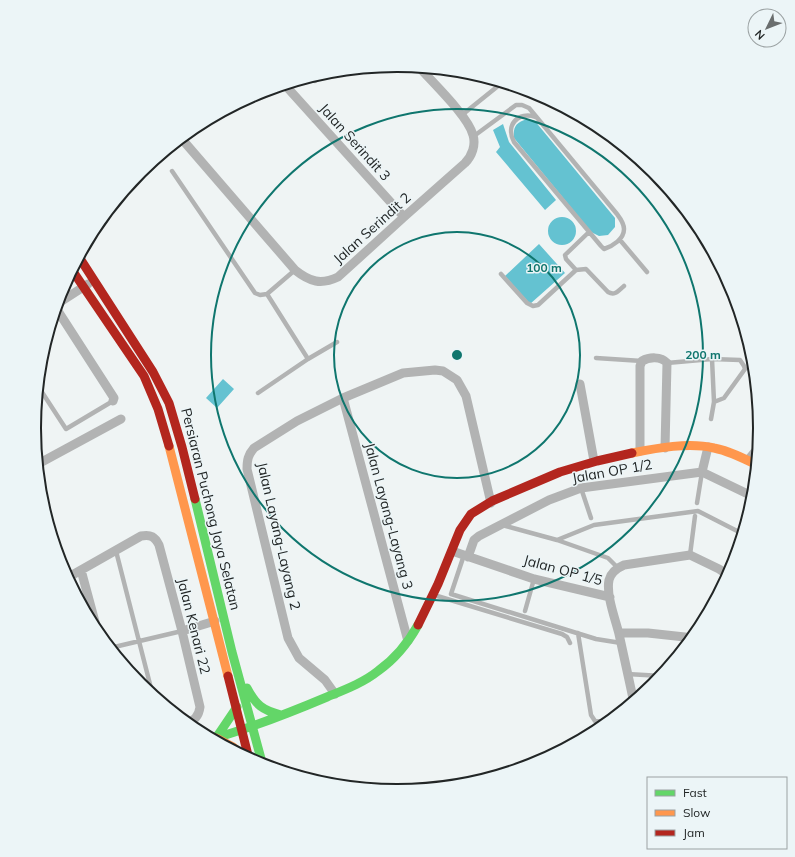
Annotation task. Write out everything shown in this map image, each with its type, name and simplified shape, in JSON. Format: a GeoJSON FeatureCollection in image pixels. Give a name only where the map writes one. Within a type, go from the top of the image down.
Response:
{"type":"FeatureCollection","features":[{"type":"Feature","properties":{"kind":"main road","name":"Persiaran Puchong Jaya Selatan"},"geometry":{"type":"LineString","coordinates":[[82,263],[153,372],[169,403],[182,447],[232,652],[261,758]]}},
{"type":"Feature","properties":{"kind":"main road","name":"Persiaran Puchong Jaya Selatan"},"geometry":{"type":"LineString","coordinates":[[76,276],[144,376],[158,409],[215,621],[243,731],[247,751]]}},
{"type":"Feature","properties":{"kind":"main road"},"geometry":{"type":"LineString","coordinates":[[220,737],[243,731],[335,694],[379,672],[396,656],[416,629],[433,595],[462,524],[476,510],[554,474],[594,461],[640,451],[708,446],[723,450],[752,463]]}},
{"type":"Feature","properties":{"kind":"main road"},"geometry":{"type":"LineString","coordinates":[[232,652],[247,689],[254,701],[265,711],[281,715]]}},
{"type":"Feature","properties":{"kind":"main road"},"geometry":{"type":"LineString","coordinates":[[217,736],[226,725],[237,707]]}},
{"type":"Feature","properties":{"kind":"street"},"geometry":{"type":"LineString","coordinates":[[425,73],[462,115],[474,136]]}},
{"type":"Feature","properties":{"kind":"street","name":"Jalan Serindit 3"},"geometry":{"type":"LineString","coordinates":[[291,88],[404,217]]}},
{"type":"Feature","properties":{"kind":"street","name":"Jalan Serindit 2"},"geometry":{"type":"LineString","coordinates":[[185,142],[295,270],[302,276],[312,280],[327,282],[338,278],[468,160],[473,149],[474,136]]}},
{"type":"Feature","properties":{"kind":"street"},"geometry":{"type":"LineString","coordinates":[[66,298],[93,280]]}},
{"type":"Feature","properties":{"kind":"street"},"geometry":{"type":"LineString","coordinates":[[60,314],[114,398],[113,401]]}},
{"type":"Feature","properties":{"kind":"street"},"geometry":{"type":"LineString","coordinates":[[640,451],[640,366],[642,361],[651,358],[660,358],[667,363],[666,448]]}},
{"type":"Feature","properties":{"kind":"street","name":"Jalan Layang-Layang 2"},"geometry":{"type":"LineString","coordinates":[[335,694],[325,680],[299,658],[288,638],[246,469],[249,455],[254,448],[297,422],[343,398],[402,373],[435,370],[443,371],[457,380],[466,396],[491,503]]}},
{"type":"Feature","properties":{"kind":"street"},"geometry":{"type":"LineString","coordinates":[[580,384],[594,461]]}},
{"type":"Feature","properties":{"kind":"street","name":"Jalan Layang-Layang 3"},"geometry":{"type":"LineString","coordinates":[[343,398],[408,641]]}},
{"type":"Feature","properties":{"kind":"street"},"geometry":{"type":"LineString","coordinates":[[43,461],[121,419]]}},
{"type":"Feature","properties":{"kind":"street"},"geometry":{"type":"LineString","coordinates":[[708,446],[702,472],[748,494]]}},
{"type":"Feature","properties":{"kind":"street","name":"Jalan OP 1/2"},"geometry":{"type":"LineString","coordinates":[[466,556],[474,540],[479,536],[548,500],[581,488],[702,472]]}},
{"type":"Feature","properties":{"kind":"street","name":"Jalan Kenari 22"},"geometry":{"type":"LineString","coordinates":[[116,551],[141,536],[146,535],[152,535],[159,545],[182,630],[200,707],[197,716],[192,720]]}},
{"type":"Feature","properties":{"kind":"street"},"geometry":{"type":"LineString","coordinates":[[73,575],[116,551]]}},
{"type":"Feature","properties":{"kind":"street","name":"Jalan OP 1/5"},"geometry":{"type":"LineString","coordinates":[[452,551],[534,579],[610,597],[632,698]]}},
{"type":"Feature","properties":{"kind":"street"},"geometry":{"type":"LineString","coordinates":[[610,597],[610,576],[618,568],[624,565],[690,555],[719,569],[723,573]]}},
{"type":"Feature","properties":{"kind":"street"},"geometry":{"type":"LineString","coordinates":[[81,570],[93,613]]}},
{"type":"Feature","properties":{"kind":"street"},"geometry":{"type":"LineString","coordinates":[[182,630],[215,621]]}},
{"type":"Feature","properties":{"kind":"street"},"geometry":{"type":"LineString","coordinates":[[619,633],[686,637]]}},
{"type":"Feature","properties":{"kind":"lane"},"geometry":{"type":"LineString","coordinates":[[462,115],[498,86]]}},
{"type":"Feature","properties":{"kind":"lane"},"geometry":{"type":"LineString","coordinates":[[474,136],[516,105],[522,105],[529,108],[620,218],[624,229],[620,240],[614,245],[604,249],[601,246],[514,142],[511,130],[518,118],[526,115],[536,117]]}},
{"type":"Feature","properties":{"kind":"lane"},"geometry":{"type":"LineString","coordinates":[[172,171],[255,293],[260,295],[267,294],[295,270]]}},
{"type":"Feature","properties":{"kind":"lane"},"geometry":{"type":"LineString","coordinates":[[576,270],[566,259],[565,254],[588,232]]}},
{"type":"Feature","properties":{"kind":"lane"},"geometry":{"type":"LineString","coordinates":[[620,240],[647,272]]}},
{"type":"Feature","properties":{"kind":"lane"},"geometry":{"type":"LineString","coordinates":[[501,274],[530,305],[536,306],[576,270],[586,270],[608,292],[613,294],[624,286]]}},
{"type":"Feature","properties":{"kind":"lane"},"geometry":{"type":"LineString","coordinates":[[267,294],[308,359]]}},
{"type":"Feature","properties":{"kind":"lane"},"geometry":{"type":"LineString","coordinates":[[258,393],[308,359],[337,342]]}},
{"type":"Feature","properties":{"kind":"lane"},"geometry":{"type":"LineString","coordinates":[[596,358],[642,361]]}},
{"type":"Feature","properties":{"kind":"lane"},"geometry":{"type":"LineString","coordinates":[[667,363],[712,359],[740,360],[745,369],[724,398],[714,402]]}},
{"type":"Feature","properties":{"kind":"lane"},"geometry":{"type":"LineString","coordinates":[[711,418],[714,402],[712,359]]}},
{"type":"Feature","properties":{"kind":"lane"},"geometry":{"type":"LineString","coordinates":[[43,394],[66,429],[113,401]]}},
{"type":"Feature","properties":{"kind":"lane"},"geometry":{"type":"LineString","coordinates":[[746,460],[753,451]]}},
{"type":"Feature","properties":{"kind":"lane"},"geometry":{"type":"LineString","coordinates":[[697,503],[702,472]]}},
{"type":"Feature","properties":{"kind":"lane"},"geometry":{"type":"LineString","coordinates":[[581,488],[591,518]]}},
{"type":"Feature","properties":{"kind":"lane"},"geometry":{"type":"LineString","coordinates":[[557,540],[594,525],[698,511],[739,531]]}},
{"type":"Feature","properties":{"kind":"lane"},"geometry":{"type":"LineString","coordinates":[[690,555],[696,516]]}},
{"type":"Feature","properties":{"kind":"lane"},"geometry":{"type":"LineString","coordinates":[[501,524],[557,540],[608,558],[618,568]]}},
{"type":"Feature","properties":{"kind":"lane"},"geometry":{"type":"LineString","coordinates":[[116,551],[150,686]]}},
{"type":"Feature","properties":{"kind":"lane"},"geometry":{"type":"LineString","coordinates":[[466,556],[451,594],[596,639],[621,643]]}},
{"type":"Feature","properties":{"kind":"lane"},"geometry":{"type":"LineString","coordinates":[[525,612],[534,579]]}},
{"type":"Feature","properties":{"kind":"lane"},"geometry":{"type":"LineString","coordinates":[[433,595],[562,634],[567,636],[570,643]]}},
{"type":"Feature","properties":{"kind":"lane"},"geometry":{"type":"LineString","coordinates":[[116,647],[182,630]]}},
{"type":"Feature","properties":{"kind":"lane"},"geometry":{"type":"LineString","coordinates":[[578,633],[591,715],[595,721],[601,721]]}},
{"type":"Feature","properties":{"kind":"lane"},"geometry":{"type":"LineString","coordinates":[[627,674],[655,676]]}},
{"type":"Feature","properties":{"kind":"water"},"geometry":{"type":"Polygon","coordinates":[[[527,119],[535,121],[615,218],[615,227],[608,235],[599,236],[591,232],[514,138],[516,126],[520,122],[527,119]]]}},
{"type":"Feature","properties":{"kind":"water"},"geometry":{"type":"Polygon","coordinates":[[[503,124],[509,142],[556,200],[545,210],[496,152],[500,147],[493,130],[503,124]]]}},
{"type":"Feature","properties":{"kind":"water"},"geometry":{"type":"Polygon","coordinates":[[[562,217],[572,221],[576,231],[572,241],[562,245],[552,241],[548,231],[552,221],[562,217]]]}},
{"type":"Feature","properties":{"kind":"water"},"geometry":{"type":"Polygon","coordinates":[[[539,244],[565,273],[530,304],[505,276],[539,244]]]}},
{"type":"Feature","properties":{"kind":"water"},"geometry":{"type":"Polygon","coordinates":[[[223,379],[234,389],[217,408],[206,398],[223,379]]]}},
{"type":"Feature","properties":{"kind":"traffic: fast"},"geometry":{"type":"LineString","coordinates":[[195,499],[232,652],[261,758]]}},
{"type":"Feature","properties":{"kind":"traffic: fast"},"geometry":{"type":"LineString","coordinates":[[219,737],[284,714],[360,683],[378,671],[395,656],[410,638],[418,625]]}},
{"type":"Feature","properties":{"kind":"traffic: fast"},"geometry":{"type":"LineString","coordinates":[[247,688],[253,699],[260,706],[281,715]]}},
{"type":"Feature","properties":{"kind":"traffic: fast"},"geometry":{"type":"LineString","coordinates":[[217,736],[237,707]]}},
{"type":"Feature","properties":{"kind":"traffic: slow"},"geometry":{"type":"LineString","coordinates":[[169,446],[228,676]]}},
{"type":"Feature","properties":{"kind":"traffic: slow"},"geometry":{"type":"LineString","coordinates":[[632,453],[673,446],[704,446],[720,449],[752,463]]}},
{"type":"Feature","properties":{"kind":"traffic: jam"},"geometry":{"type":"LineString","coordinates":[[82,262],[153,372],[169,403],[195,499]]}},
{"type":"Feature","properties":{"kind":"traffic: jam"},"geometry":{"type":"LineString","coordinates":[[76,276],[144,376],[158,409],[169,446]]}},
{"type":"Feature","properties":{"kind":"traffic: jam"},"geometry":{"type":"LineString","coordinates":[[418,625],[438,584],[460,530],[471,514],[492,501],[560,472],[632,453]]}},
{"type":"Feature","properties":{"kind":"traffic: jam"},"geometry":{"type":"LineString","coordinates":[[228,676],[247,751]]}}]}
